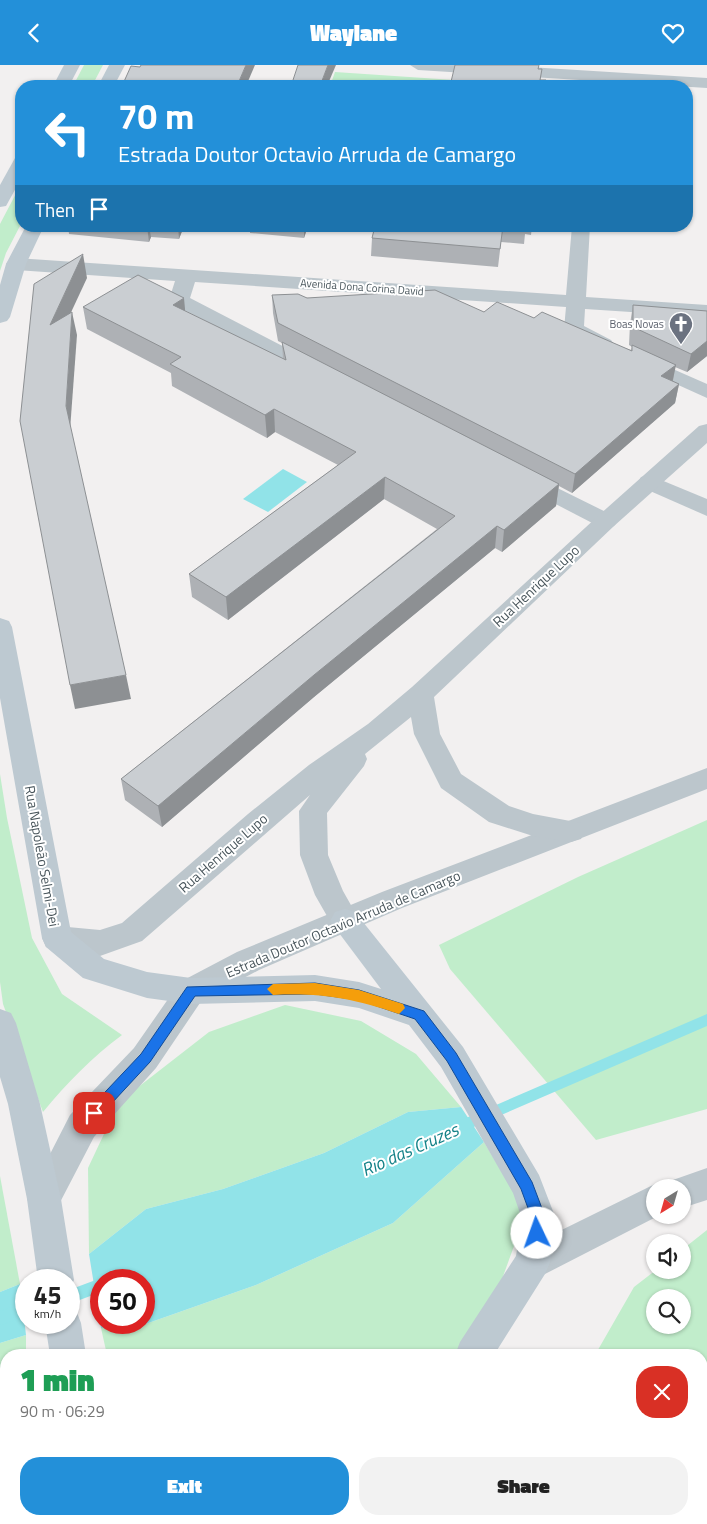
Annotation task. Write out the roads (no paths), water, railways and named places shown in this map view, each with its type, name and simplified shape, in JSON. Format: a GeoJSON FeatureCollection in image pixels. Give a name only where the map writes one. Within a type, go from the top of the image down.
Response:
{"type":"FeatureCollection","features":[{"type":"Feature","properties":{"kind":"main road"},"geometry":{"type":"LineString","coordinates":[[64,80],[72,65]]}},
{"type":"Feature","properties":{"kind":"main road"},"geometry":{"type":"LineString","coordinates":[[109,80],[117,65]]}},
{"type":"Feature","properties":{"kind":"main road"},"geometry":{"type":"LineString","coordinates":[[0,201],[15,173]]}},
{"type":"Feature","properties":{"kind":"main road"},"geometry":{"type":"LineString","coordinates":[[0,317],[16,264],[32,232]]}},
{"type":"Feature","properties":{"kind":"main road","name":"Rua Napoleão Selmi-Dei"},"geometry":{"type":"LineString","coordinates":[[0,627],[57,938],[94,969],[147,985],[191,991],[315,988],[359,995],[420,1015]]}},
{"type":"Feature","properties":{"kind":"main road"},"geometry":{"type":"LineString","coordinates":[[345,921],[452,1057],[527,1186],[539,1219],[532,1262],[477,1349]]}},
{"type":"Feature","properties":{"kind":"main road"},"geometry":{"type":"LineString","coordinates":[[0,1023],[24,1104],[45,1207],[54,1269]]}},
{"type":"Feature","properties":{"kind":"main road"},"geometry":{"type":"LineString","coordinates":[[65,1334],[67,1349]]}},
{"type":"Feature","properties":{"kind":"street"},"geometry":{"type":"LineString","coordinates":[[418,65],[656,80]]}},
{"type":"Feature","properties":{"kind":"street"},"geometry":{"type":"LineString","coordinates":[[693,82],[707,83]]}},
{"type":"Feature","properties":{"kind":"street"},"geometry":{"type":"LineString","coordinates":[[581,232],[574,329],[707,392]]}},
{"type":"Feature","properties":{"kind":"street","name":"Avenida Dona Corina David"},"geometry":{"type":"LineString","coordinates":[[16,264],[707,311]]}},
{"type":"Feature","properties":{"kind":"street"},"geometry":{"type":"LineString","coordinates":[[187,275],[179,300],[336,381]]}},
{"type":"Feature","properties":{"kind":"street","name":"Rua Henrique Lupo"},"geometry":{"type":"LineString","coordinates":[[57,938],[100,943],[132,931],[258,822],[319,772],[377,731],[421,694],[649,481],[707,431]]}},
{"type":"Feature","properties":{"kind":"street"},"geometry":{"type":"LineString","coordinates":[[510,471],[606,521]]}},
{"type":"Feature","properties":{"kind":"street"},"geometry":{"type":"LineString","coordinates":[[649,481],[707,507]]}},
{"type":"Feature","properties":{"kind":"street"},"geometry":{"type":"LineString","coordinates":[[421,694],[427,735],[451,781],[499,814],[533,825],[571,831]]}},
{"type":"Feature","properties":{"kind":"street","name":"Rua Henrique Lupo"},"geometry":{"type":"LineString","coordinates":[[345,921],[330,895],[314,855],[313,811],[377,731]]}},
{"type":"Feature","properties":{"kind":"street","name":"Estrada Doutor Octavio Arruda de Camargo"},"geometry":{"type":"LineString","coordinates":[[45,1207],[82,1126],[145,1058],[191,991],[248,961],[392,900],[707,778]]}},
{"type":"Feature","properties":{"kind":"street"},"geometry":{"type":"LineString","coordinates":[[691,1189],[707,1184]]}},
{"type":"Feature","properties":{"kind":"street"},"geometry":{"type":"LineString","coordinates":[[532,1262],[646,1205]]}},
{"type":"Feature","properties":{"kind":"water"},"geometry":{"type":"Polygon","coordinates":[[[283,469],[307,482],[268,512],[243,499],[283,469]]]}},
{"type":"Feature","properties":{"kind":"water"},"geometry":{"type":"Polygon","coordinates":[[[461,1107],[484,1142],[393,1223],[256,1285],[155,1321],[155,1269],[91,1269],[89,1254],[146,1209],[223,1189],[324,1153],[408,1112],[461,1107]]]}},
{"type":"Feature","properties":{"kind":"water"},"geometry":{"type":"Polygon","coordinates":[[[15,1286],[15,1334],[26,1335],[0,1343],[0,1292],[15,1286]]]}},
{"type":"Feature","properties":{"kind":"waterway","name":"Rio das Cruzes"},"geometry":{"type":"LineString","coordinates":[[457,1128],[707,1020]]}},
{"type":"Feature","properties":{"kind":"waterway","name":"Rio das Cruzes"},"geometry":{"type":"LineString","coordinates":[[80,1293],[90,1289]]}},
{"type":"Feature","properties":{"kind":"waterway","name":"Rio das Cruzes"},"geometry":{"type":"LineString","coordinates":[[0,1318],[15,1313]]}},
{"type":"Feature","properties":{"kind":"place","name":"Boas Novas"},"geometry":{"type":"Point","coordinates":[681,345]}}]}
